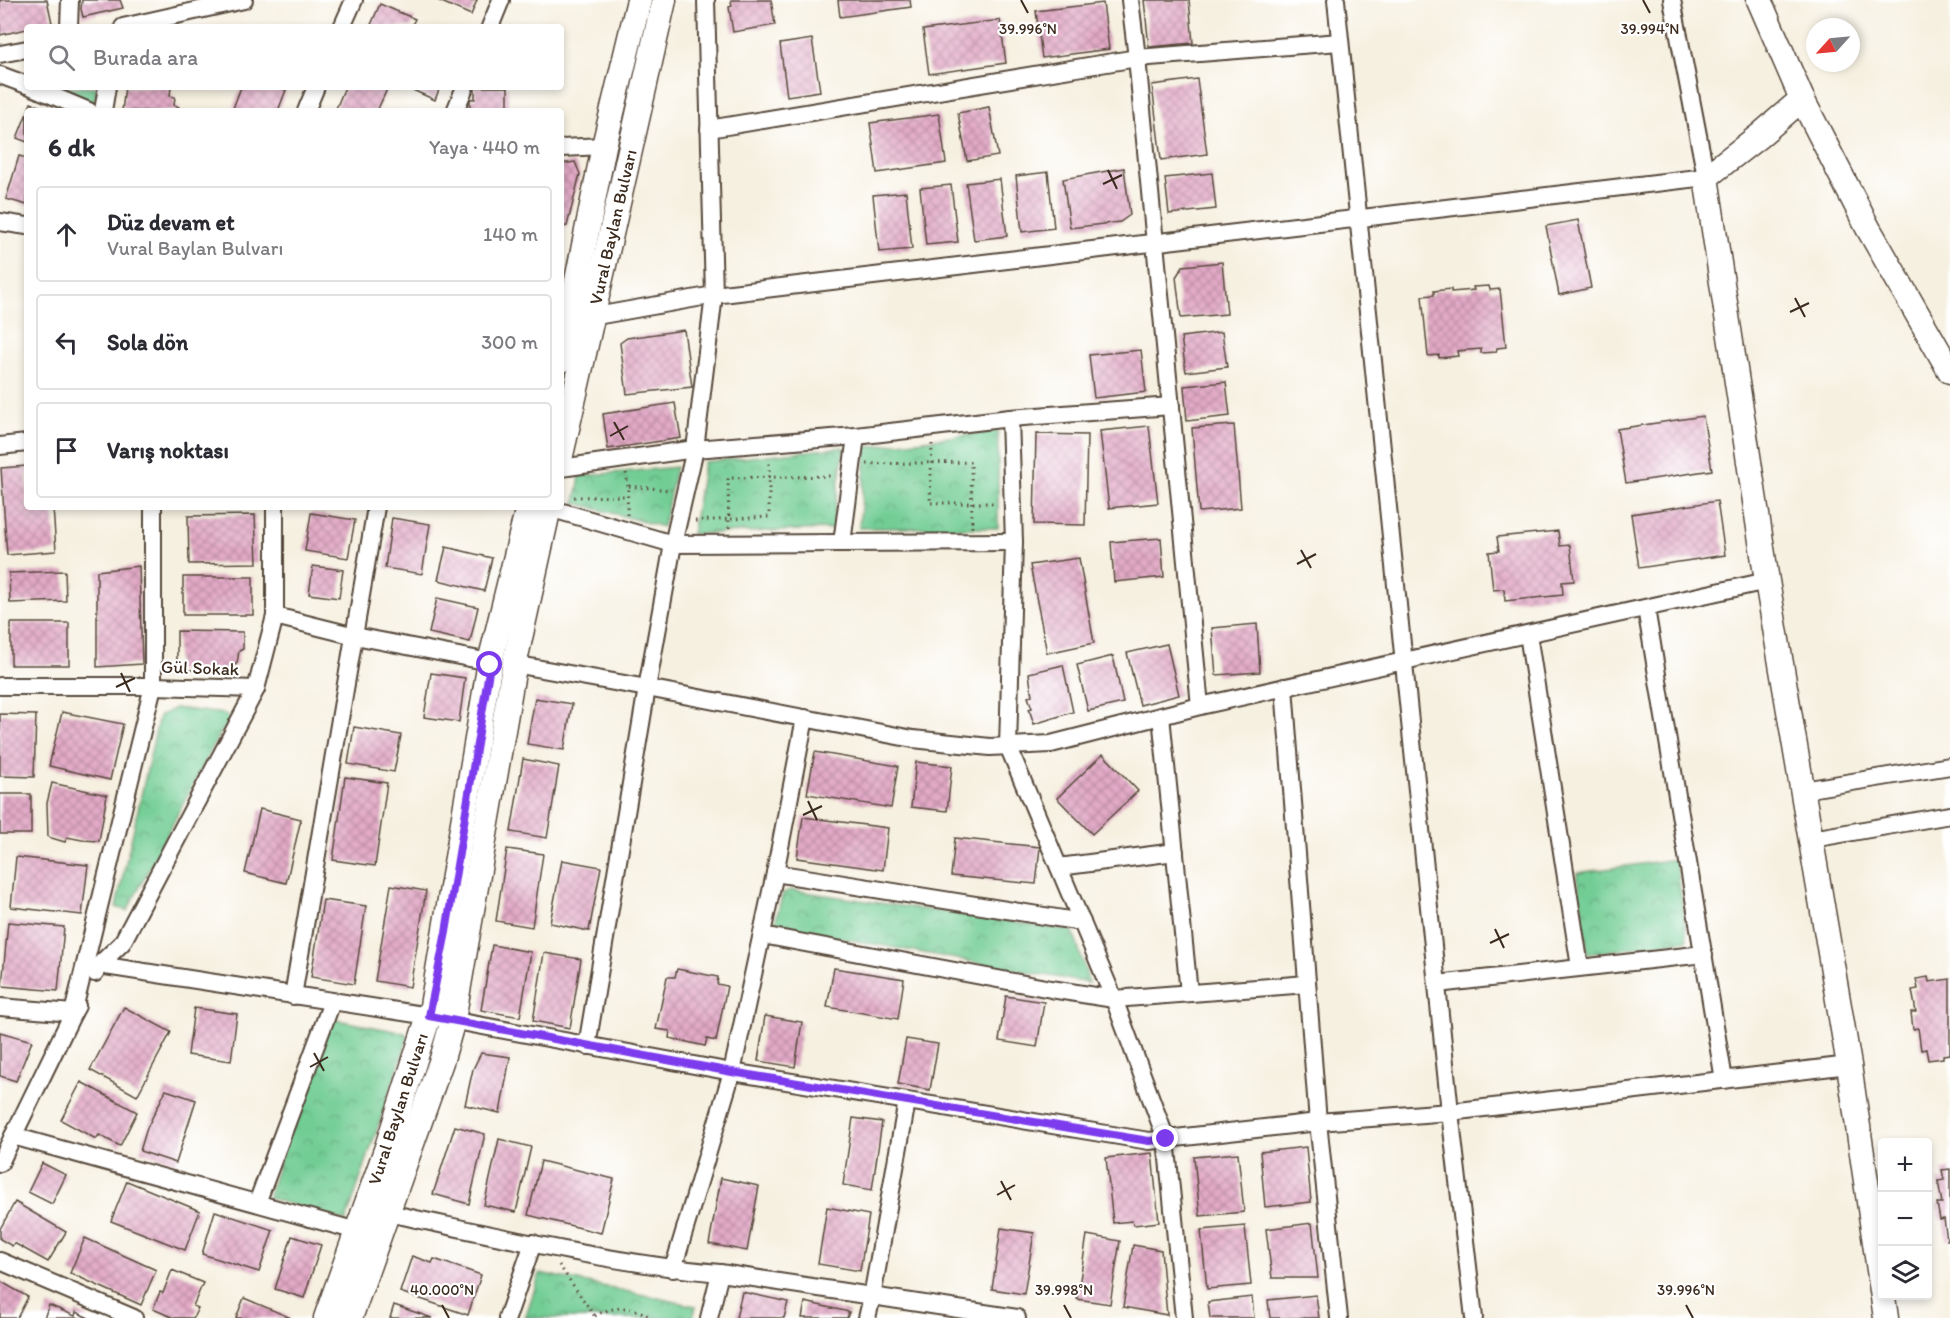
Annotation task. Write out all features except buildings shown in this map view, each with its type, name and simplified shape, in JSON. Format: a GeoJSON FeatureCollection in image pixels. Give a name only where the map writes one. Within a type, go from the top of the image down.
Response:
{"type":"FeatureCollection","features":[{"type":"Feature","properties":{"kind":"main road","name":"Vural Baylan Bulvarı"},"geometry":{"type":"LineString","coordinates":[[565,323],[639,0]]}},
{"type":"Feature","properties":{"kind":"main road","name":"Vural Baylan Bulvarı"},"geometry":{"type":"LineString","coordinates":[[564,442],[664,0]]}},
{"type":"Feature","properties":{"kind":"main road"},"geometry":{"type":"LineString","coordinates":[[1759,0],[1802,99],[1868,228],[1950,371]]}},
{"type":"Feature","properties":{"kind":"main road"},"geometry":{"type":"LineString","coordinates":[[1802,99],[1706,177],[1767,582],[1849,1065],[1886,1318]]}},
{"type":"Feature","properties":{"kind":"main road","name":"Vural Baylan Bulvarı"},"geometry":{"type":"LineString","coordinates":[[326,1318],[429,1016],[502,663],[541,510]]}},
{"type":"Feature","properties":{"kind":"main road","name":"Vural Baylan Bulvarı"},"geometry":{"type":"LineString","coordinates":[[350,1318],[442,1059],[453,1020],[502,663]]}},
{"type":"Feature","properties":{"kind":"street"},"geometry":{"type":"LineString","coordinates":[[69,24],[70,0]]}},
{"type":"Feature","properties":{"kind":"street"},"geometry":{"type":"LineString","coordinates":[[136,24],[244,0]]}},
{"type":"Feature","properties":{"kind":"street"},"geometry":{"type":"LineString","coordinates":[[343,24],[354,0]]}},
{"type":"Feature","properties":{"kind":"street"},"geometry":{"type":"LineString","coordinates":[[491,24],[501,0]]}},
{"type":"Feature","properties":{"kind":"street"},"geometry":{"type":"LineString","coordinates":[[587,1046],[647,687],[673,544],[695,449],[714,295],[706,0]]}},
{"type":"Feature","properties":{"kind":"street"},"geometry":{"type":"LineString","coordinates":[[1130,0],[1200,706]]}},
{"type":"Feature","properties":{"kind":"street"},"geometry":{"type":"LineString","coordinates":[[1336,0],[1450,1112],[1474,1318]]}},
{"type":"Feature","properties":{"kind":"street"},"geometry":{"type":"LineString","coordinates":[[565,323],[592,316],[714,295],[1706,177],[1672,0]]}},
{"type":"Feature","properties":{"kind":"street"},"geometry":{"type":"LineString","coordinates":[[710,129],[1137,58],[1340,42]]}},
{"type":"Feature","properties":{"kind":"street"},"geometry":{"type":"LineString","coordinates":[[0,54],[24,50]]}},
{"type":"Feature","properties":{"kind":"street"},"geometry":{"type":"LineString","coordinates":[[0,75],[24,84]]}},
{"type":"Feature","properties":{"kind":"street"},"geometry":{"type":"LineString","coordinates":[[39,90],[82,108]]}},
{"type":"Feature","properties":{"kind":"street"},"geometry":{"type":"LineString","coordinates":[[104,108],[106,90]]}},
{"type":"Feature","properties":{"kind":"street"},"geometry":{"type":"LineString","coordinates":[[307,108],[315,90]]}},
{"type":"Feature","properties":{"kind":"street"},"geometry":{"type":"LineString","coordinates":[[455,108],[464,90]]}},
{"type":"Feature","properties":{"kind":"street"},"geometry":{"type":"LineString","coordinates":[[564,148],[604,146]]}},
{"type":"Feature","properties":{"kind":"street"},"geometry":{"type":"LineString","coordinates":[[0,222],[24,226]]}},
{"type":"Feature","properties":{"kind":"street"},"geometry":{"type":"LineString","coordinates":[[564,468],[695,449],[856,436],[1010,418],[1171,406]]}},
{"type":"Feature","properties":{"kind":"street"},"geometry":{"type":"LineString","coordinates":[[1010,418],[1014,542],[1008,746],[1114,999],[1166,1139],[1185,1318]]}},
{"type":"Feature","properties":{"kind":"street"},"geometry":{"type":"LineString","coordinates":[[842,543],[856,436]]}},
{"type":"Feature","properties":{"kind":"street"},"geometry":{"type":"LineString","coordinates":[[0,446],[24,443]]}},
{"type":"Feature","properties":{"kind":"street"},"geometry":{"type":"LineString","coordinates":[[73,1013],[153,686],[153,510]]}},
{"type":"Feature","properties":{"kind":"street"},"geometry":{"type":"LineString","coordinates":[[0,1163],[73,1013],[99,965],[122,943],[256,689],[275,616],[275,510]]}},
{"type":"Feature","properties":{"kind":"street"},"geometry":{"type":"LineString","coordinates":[[293,996],[376,510]]}},
{"type":"Feature","properties":{"kind":"street"},"geometry":{"type":"LineString","coordinates":[[553,510],[673,544],[1014,542]]}},
{"type":"Feature","properties":{"kind":"street"},"geometry":{"type":"LineString","coordinates":[[275,616],[355,636],[647,687],[914,739],[990,747],[1051,744],[1200,706],[1767,582]]}},
{"type":"Feature","properties":{"kind":"street"},"geometry":{"type":"LineString","coordinates":[[1646,608],[1724,1080]]}},
{"type":"Feature","properties":{"kind":"street"},"geometry":{"type":"LineString","coordinates":[[1528,634],[1580,967]]}},
{"type":"Feature","properties":{"kind":"street","name":"Gül Sokak"},"geometry":{"type":"LineString","coordinates":[[0,686],[256,689]]}},
{"type":"Feature","properties":{"kind":"street"},"geometry":{"type":"LineString","coordinates":[[1284,687],[1318,1122],[1339,1318]]}},
{"type":"Feature","properties":{"kind":"street"},"geometry":{"type":"LineString","coordinates":[[1161,716],[1189,993]]}},
{"type":"Feature","properties":{"kind":"street"},"geometry":{"type":"LineString","coordinates":[[674,1269],[732,1072],[775,873],[805,718]]}},
{"type":"Feature","properties":{"kind":"street"},"geometry":{"type":"LineString","coordinates":[[1803,790],[1950,766]]}},
{"type":"Feature","properties":{"kind":"street"},"geometry":{"type":"LineString","coordinates":[[1812,839],[1950,815]]}},
{"type":"Feature","properties":{"kind":"street"},"geometry":{"type":"LineString","coordinates":[[1059,867],[1174,852]]}},
{"type":"Feature","properties":{"kind":"street"},"geometry":{"type":"LineString","coordinates":[[775,873],[1082,922]]}},
{"type":"Feature","properties":{"kind":"street"},"geometry":{"type":"LineString","coordinates":[[762,935],[1114,999],[1307,984]]}},
{"type":"Feature","properties":{"kind":"street"},"geometry":{"type":"LineString","coordinates":[[1437,984],[1704,954]]}},
{"type":"Feature","properties":{"kind":"street"},"geometry":{"type":"LineString","coordinates":[[99,965],[453,1020],[732,1072],[1149,1141],[1318,1122],[1450,1112],[1849,1065]]}},
{"type":"Feature","properties":{"kind":"street"},"geometry":{"type":"LineString","coordinates":[[257,1203],[332,1002]]}},
{"type":"Feature","properties":{"kind":"street"},"geometry":{"type":"LineString","coordinates":[[0,1007],[73,1013]]}},
{"type":"Feature","properties":{"kind":"street"},"geometry":{"type":"LineString","coordinates":[[867,1318],[907,1101]]}},
{"type":"Feature","properties":{"kind":"street"},"geometry":{"type":"LineString","coordinates":[[13,1136],[357,1231]]}},
{"type":"Feature","properties":{"kind":"street"},"geometry":{"type":"LineString","coordinates":[[388,1213],[674,1269],[720,1273],[1017,1318]]}},
{"type":"Feature","properties":{"kind":"street"},"geometry":{"type":"LineString","coordinates":[[507,1318],[539,1244]]}},
{"type":"Feature","properties":{"kind":"street"},"geometry":{"type":"LineString","coordinates":[[0,1261],[134,1318]]}},
{"type":"Feature","properties":{"kind":"street"},"geometry":{"type":"LineString","coordinates":[[709,1318],[720,1273]]}},
{"type":"Feature","properties":{"kind":"path"},"geometry":{"type":"LineString","coordinates":[[932,440],[930,503],[1001,502]]}},
{"type":"Feature","properties":{"kind":"path"},"geometry":{"type":"LineString","coordinates":[[690,521],[769,516],[769,452]]}},
{"type":"Feature","properties":{"kind":"path"},"geometry":{"type":"LineString","coordinates":[[862,465],[971,462],[972,528]]}},
{"type":"Feature","properties":{"kind":"path"},"geometry":{"type":"LineString","coordinates":[[626,468],[627,520]]}},
{"type":"Feature","properties":{"kind":"path"},"geometry":{"type":"LineString","coordinates":[[729,536],[728,478],[842,476]]}},
{"type":"Feature","properties":{"kind":"path"},"geometry":{"type":"LineString","coordinates":[[628,486],[675,490]]}},
{"type":"Feature","properties":{"kind":"path"},"geometry":{"type":"LineString","coordinates":[[572,497],[628,496]]}},
{"type":"Feature","properties":{"kind":"path"},"geometry":{"type":"LineString","coordinates":[[539,1244],[595,1317],[608,1310],[623,1308],[639,1311],[651,1318]]}},
{"type":"Feature","properties":{"kind":"green space"},"geometry":{"type":"Polygon","coordinates":[[[58,90],[96,90],[94,103],[58,90]]]}},
{"type":"Feature","properties":{"kind":"green space"},"geometry":{"type":"Polygon","coordinates":[[[998,431],[998,528],[859,528],[867,447],[998,431]]]}},
{"type":"Feature","properties":{"kind":"green space"},"geometry":{"type":"Polygon","coordinates":[[[844,447],[832,529],[692,534],[704,462],[844,447]]]}},
{"type":"Feature","properties":{"kind":"green space"},"geometry":{"type":"Polygon","coordinates":[[[676,467],[663,527],[575,503],[580,476],[676,467]]]}},
{"type":"Feature","properties":{"kind":"green space"},"geometry":{"type":"Polygon","coordinates":[[[175,708],[225,714],[230,720],[218,737],[127,911],[116,907],[159,716],[175,708]]]}},
{"type":"Feature","properties":{"kind":"green space"},"geometry":{"type":"Polygon","coordinates":[[[1676,859],[1687,940],[1588,954],[1577,873],[1676,859]]]}},
{"type":"Feature","properties":{"kind":"green space"},"geometry":{"type":"Polygon","coordinates":[[[791,890],[1073,931],[1089,983],[774,926],[783,893],[791,890]]]}},
{"type":"Feature","properties":{"kind":"green space"},"geometry":{"type":"Polygon","coordinates":[[[337,1020],[405,1033],[408,1038],[346,1221],[269,1198],[269,1192],[329,1023],[337,1020]]]}},
{"type":"Feature","properties":{"kind":"green space"},"geometry":{"type":"Polygon","coordinates":[[[540,1273],[696,1306],[693,1318],[525,1318],[540,1273]]]}},
{"type":"Feature","properties":{"kind":"route"},"geometry":{"type":"LineString","coordinates":[[490,665],[446,932],[429,1016],[732,1072],[1149,1141],[1166,1139]]}}]}
